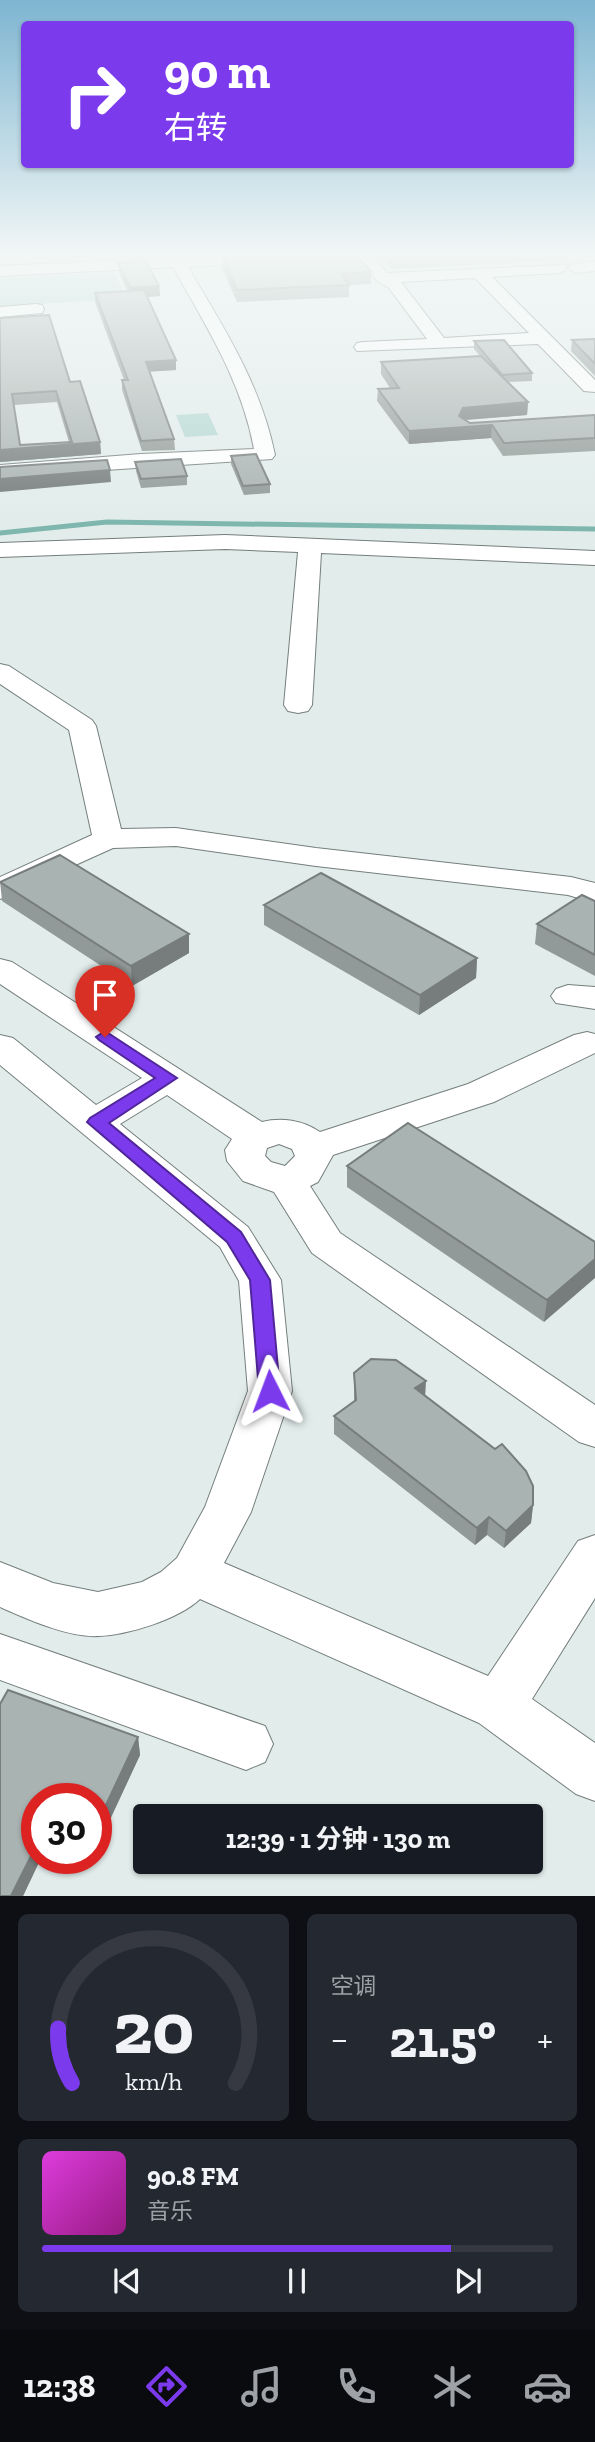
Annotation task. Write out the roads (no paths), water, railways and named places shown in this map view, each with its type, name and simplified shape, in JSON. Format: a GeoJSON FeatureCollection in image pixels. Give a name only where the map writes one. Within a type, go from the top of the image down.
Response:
{"type":"FeatureCollection","features":[{"type":"Feature","properties":{"kind":"street"},"geometry":{"type":"LineString","coordinates":[[0,471],[141,460],[265,455],[262,428],[243,377],[224,344]]}},
{"type":"Feature","properties":{"kind":"street"},"geometry":{"type":"LineString","coordinates":[[363,347],[411,344]]}},
{"type":"Feature","properties":{"kind":"street"},"geometry":{"type":"LineString","coordinates":[[550,344],[594,388]]}},
{"type":"Feature","properties":{"kind":"street"},"geometry":{"type":"LineString","coordinates":[[0,550],[225,542],[595,558]]}},
{"type":"Feature","properties":{"kind":"street"},"geometry":{"type":"LineString","coordinates":[[298,705],[310,546]]}},
{"type":"Feature","properties":{"kind":"street"},"geometry":{"type":"LineString","coordinates":[[0,672],[82,726],[108,839]]}},
{"type":"Feature","properties":{"kind":"street"},"geometry":{"type":"LineString","coordinates":[[0,889],[108,839],[176,837],[316,857],[571,886],[595,893]]}},
{"type":"Feature","properties":{"kind":"street"},"geometry":{"type":"LineString","coordinates":[[0,968],[257,1137],[245,1150],[247,1165],[263,1176],[481,1093],[592,1039]]}},
{"type":"Feature","properties":{"kind":"street"},"geometry":{"type":"LineString","coordinates":[[0,1046],[234,1237],[260,1280],[270,1391],[226,1512],[194,1573],[179,1587],[152,1602],[98,1614],[49,1605],[0,1584]]}},
{"type":"Feature","properties":{"kind":"street"},"geometry":{"type":"LineString","coordinates":[[96,1122],[168,1078]]}},
{"type":"Feature","properties":{"kind":"street"},"geometry":{"type":"LineString","coordinates":[[299,1163],[326,1243],[595,1429]]}},
{"type":"Feature","properties":{"kind":"street"},"geometry":{"type":"LineString","coordinates":[[498,1706],[595,1556]]}},
{"type":"Feature","properties":{"kind":"street"},"geometry":{"type":"LineString","coordinates":[[194,1573],[498,1706],[595,1775]]}},
{"type":"Feature","properties":{"kind":"street"},"geometry":{"type":"LineString","coordinates":[[0,1657],[246,1744]]}},
{"type":"Feature","properties":{"kind":"waterway"},"geometry":{"type":"LineString","coordinates":[[0,533],[107,522],[595,529]]}}]}
